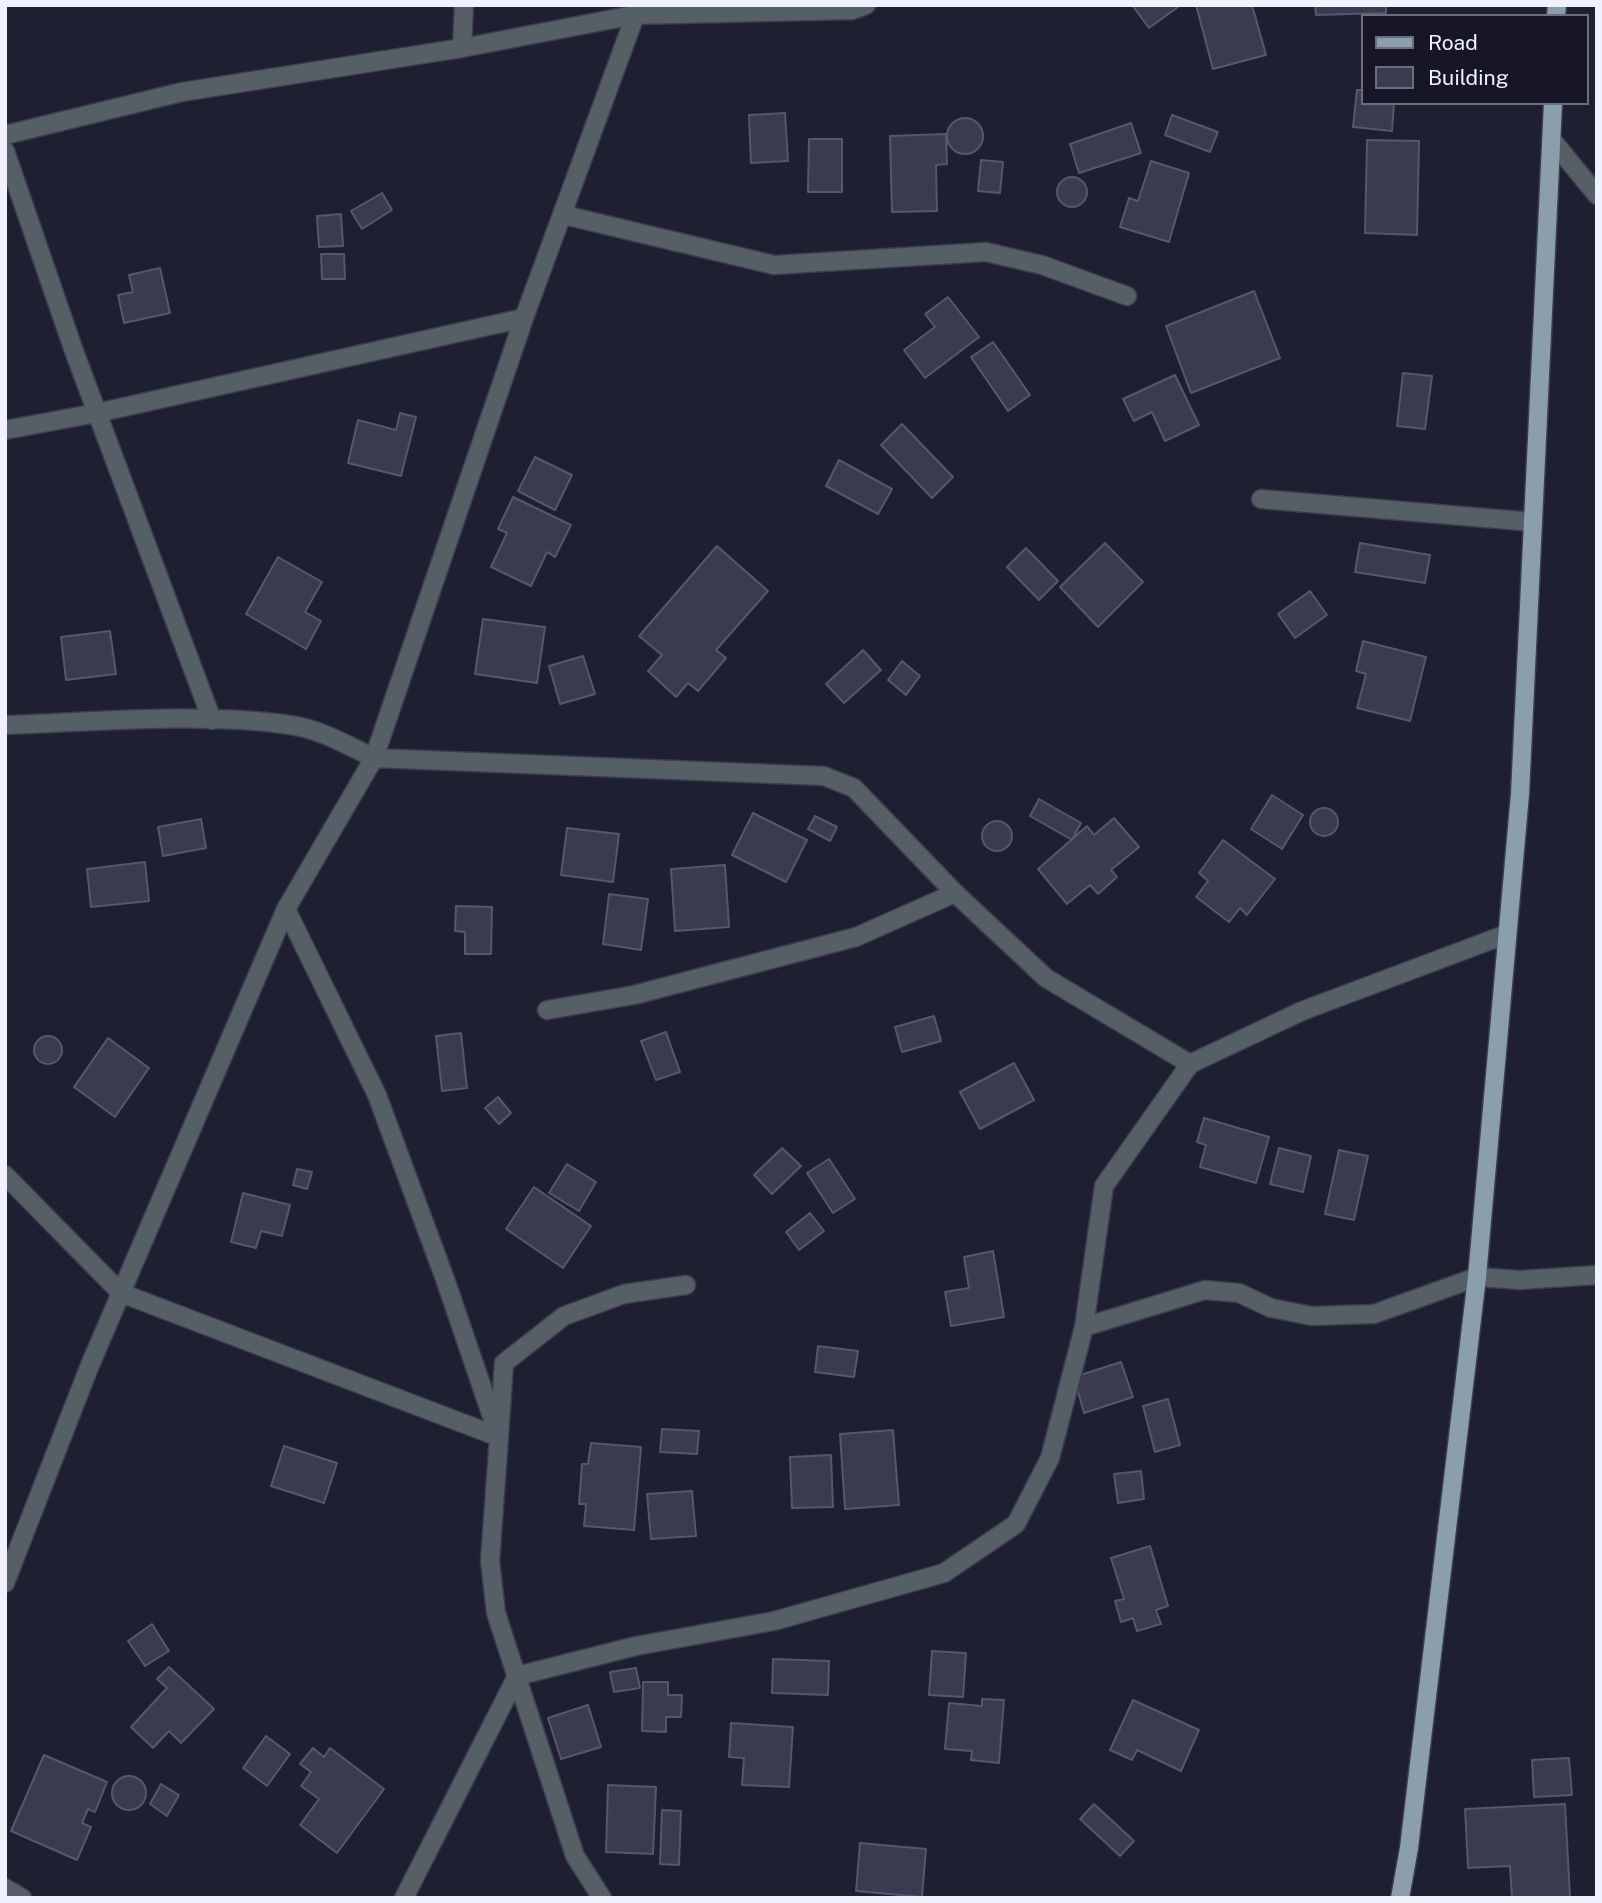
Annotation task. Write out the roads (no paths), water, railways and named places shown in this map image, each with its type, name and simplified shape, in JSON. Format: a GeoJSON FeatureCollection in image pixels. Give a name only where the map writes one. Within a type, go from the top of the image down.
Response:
{"type":"FeatureCollection","features":[{"type":"Feature","properties":{"kind":"main road"},"geometry":{"type":"LineString","coordinates":[[1396,1895],[1409,1848],[1477,1277],[1520,794],[1553,105]]}},
{"type":"Feature","properties":{"kind":"street"},"geometry":{"type":"LineString","coordinates":[[462,48],[464,5]]}},
{"type":"Feature","properties":{"kind":"street"},"geometry":{"type":"LineString","coordinates":[[5,135],[182,92],[462,48],[636,10],[852,10],[866,5]]}},
{"type":"Feature","properties":{"kind":"street"},"geometry":{"type":"LineString","coordinates":[[5,1583],[121,1293],[286,909],[374,758],[524,318],[564,215],[636,10]]}},
{"type":"Feature","properties":{"kind":"street"},"geometry":{"type":"LineString","coordinates":[[1551,139],[1597,195]]}},
{"type":"Feature","properties":{"kind":"street"},"geometry":{"type":"LineString","coordinates":[[5,151],[97,413],[212,720]]}},
{"type":"Feature","properties":{"kind":"street"},"geometry":{"type":"LineString","coordinates":[[564,215],[774,265],[986,252],[1042,265],[1127,296]]}},
{"type":"Feature","properties":{"kind":"street"},"geometry":{"type":"LineString","coordinates":[[5,430],[97,413],[524,318]]}},
{"type":"Feature","properties":{"kind":"street"},"geometry":{"type":"LineString","coordinates":[[1261,499],[1533,522]]}},
{"type":"Feature","properties":{"kind":"street"},"geometry":{"type":"LineString","coordinates":[[5,725],[212,720],[290,725],[318,732],[374,758],[824,776],[854,788],[1010,948],[1046,978],[1190,1064]]}},
{"type":"Feature","properties":{"kind":"street"},"geometry":{"type":"LineString","coordinates":[[547,1010],[634,995],[856,937],[955,893]]}},
{"type":"Feature","properties":{"kind":"street"},"geometry":{"type":"LineString","coordinates":[[286,909],[377,1095],[445,1279],[499,1437]]}},
{"type":"Feature","properties":{"kind":"street"},"geometry":{"type":"LineString","coordinates":[[404,1898],[517,1675],[636,1646],[774,1621],[944,1573],[1016,1524],[1050,1458],[1084,1327],[1104,1185],[1190,1064],[1302,1011],[1507,934]]}},
{"type":"Feature","properties":{"kind":"street"},"geometry":{"type":"LineString","coordinates":[[5,1175],[121,1293],[499,1437]]}},
{"type":"Feature","properties":{"kind":"street"},"geometry":{"type":"LineString","coordinates":[[1084,1327],[1205,1290],[1239,1293],[1271,1308],[1312,1316],[1374,1314],[1477,1277],[1520,1280],[1597,1275]]}},
{"type":"Feature","properties":{"kind":"street"},"geometry":{"type":"LineString","coordinates":[[602,1898],[575,1856],[496,1613],[490,1561],[504,1363],[564,1316],[624,1294],[686,1285]]}},
{"type":"Feature","properties":{"kind":"street"},"geometry":{"type":"LineString","coordinates":[[5,1888],[22,1898]]}}]}
